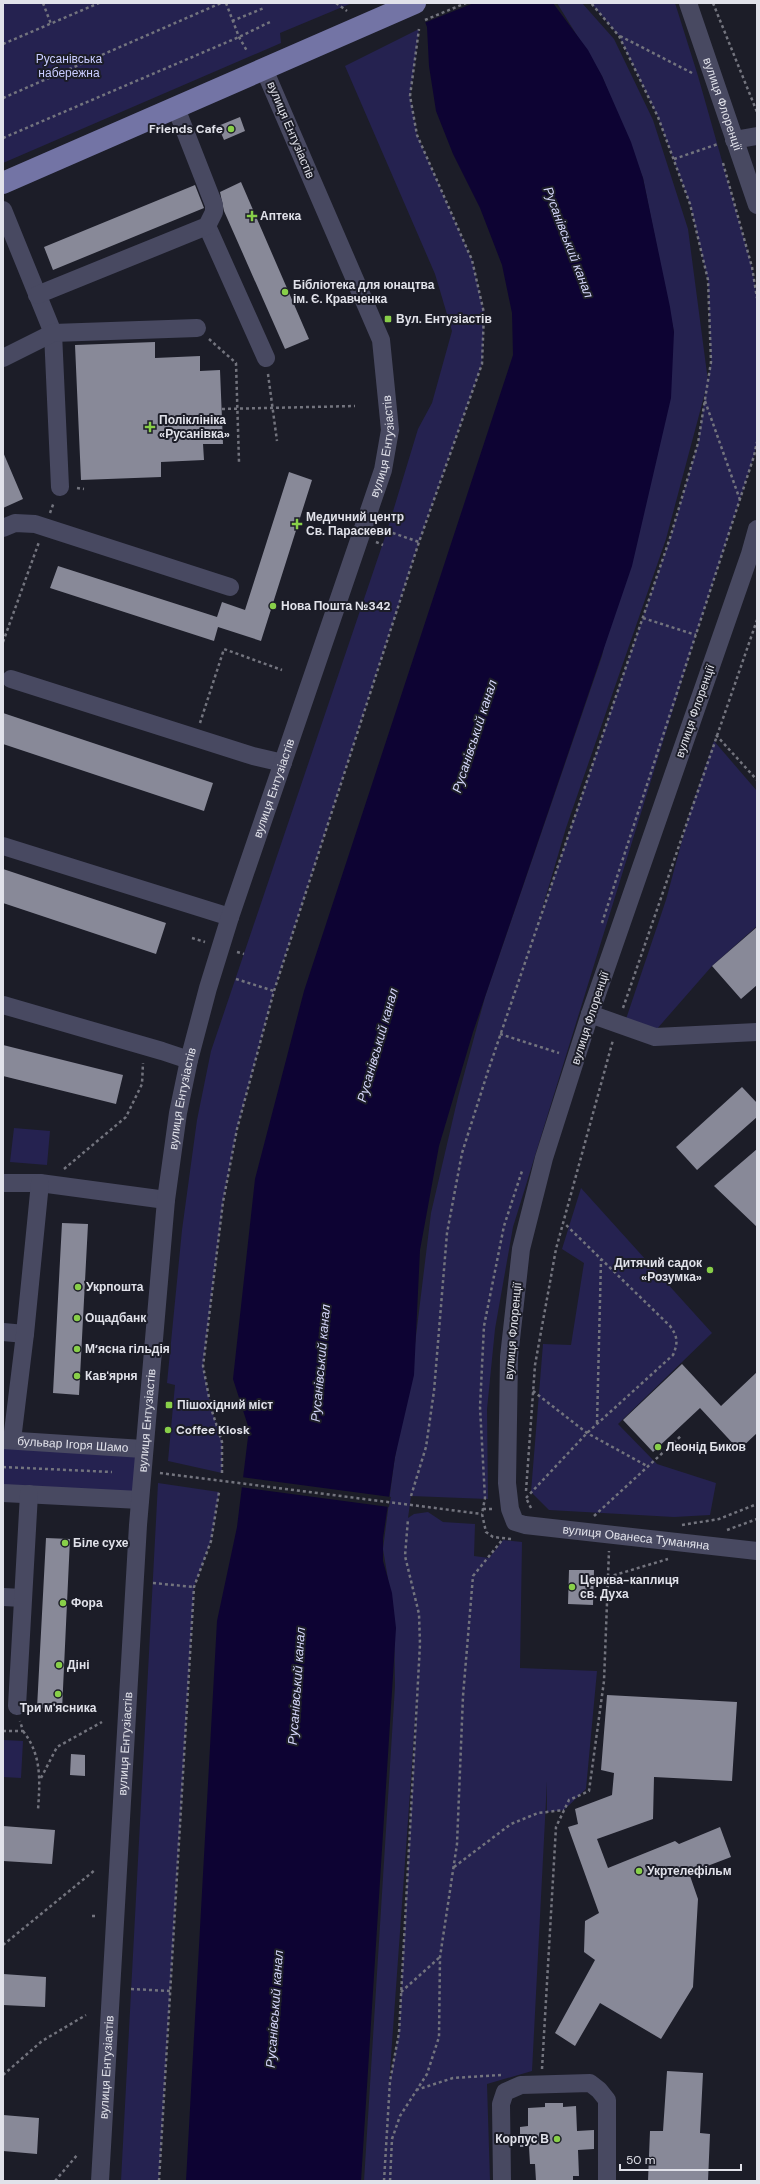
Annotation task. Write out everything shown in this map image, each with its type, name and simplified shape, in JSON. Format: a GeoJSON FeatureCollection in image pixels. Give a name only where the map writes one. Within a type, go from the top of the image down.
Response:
{"type":"FeatureCollection","features":[{"type":"Feature","properties":{"kind":"main road"},"geometry":{"type":"LineString","coordinates":[[3,183],[389,14],[420,12]]}},
{"type":"Feature","properties":{"kind":"street","name":"вулиця Флоренції"},"geometry":{"type":"LineString","coordinates":[[688,3],[726,142],[757,205]]}},
{"type":"Feature","properties":{"kind":"street","name":"вулиця Ентузіастів"},"geometry":{"type":"LineString","coordinates":[[100,2181],[143,1449],[166,1200],[178,1113],[189,1060],[208,988],[230,917],[383,470],[390,430],[381,340],[264,69]]}},
{"type":"Feature","properties":{"kind":"street"},"geometry":{"type":"LineString","coordinates":[[37,295],[207,226],[214,212],[214,205],[176,108]]}},
{"type":"Feature","properties":{"kind":"street"},"geometry":{"type":"LineString","coordinates":[[726,142],[757,136]]}},
{"type":"Feature","properties":{"kind":"street"},"geometry":{"type":"LineString","coordinates":[[3,210],[52,334],[60,487]]}},
{"type":"Feature","properties":{"kind":"street"},"geometry":{"type":"LineString","coordinates":[[207,226],[266,358]]}},
{"type":"Feature","properties":{"kind":"street"},"geometry":{"type":"LineString","coordinates":[[3,358],[52,334],[197,328]]}},
{"type":"Feature","properties":{"kind":"street"},"geometry":{"type":"LineString","coordinates":[[3,528],[15,523],[45,526],[230,587]]}},
{"type":"Feature","properties":{"kind":"street","name":"вулиця Флоренції"},"geometry":{"type":"LineString","coordinates":[[515,1522],[510,1509],[507,1483],[509,1357],[521,1249],[544,1158],[590,1014],[754,556],[757,529]]}},
{"type":"Feature","properties":{"kind":"street"},"geometry":{"type":"LineString","coordinates":[[11,679],[253,756],[283,763]]}},
{"type":"Feature","properties":{"kind":"street"},"geometry":{"type":"LineString","coordinates":[[3,846],[230,917]]}},
{"type":"Feature","properties":{"kind":"street"},"geometry":{"type":"LineString","coordinates":[[3,1005],[189,1060]]}},
{"type":"Feature","properties":{"kind":"street"},"geometry":{"type":"LineString","coordinates":[[590,1014],[617,1025],[655,1037],[757,1032]]}},
{"type":"Feature","properties":{"kind":"street"},"geometry":{"type":"LineString","coordinates":[[3,1183],[40,1183],[166,1200]]}},
{"type":"Feature","properties":{"kind":"street"},"geometry":{"type":"LineString","coordinates":[[8,1440],[25,1334],[40,1183]]}},
{"type":"Feature","properties":{"kind":"street"},"geometry":{"type":"LineString","coordinates":[[3,1332],[25,1334]]}},
{"type":"Feature","properties":{"kind":"street","name":"бульвар Ігоря Шамо"},"geometry":{"type":"LineString","coordinates":[[8,1440],[143,1449]]}},
{"type":"Feature","properties":{"kind":"street"},"geometry":{"type":"LineString","coordinates":[[3,1493],[140,1500]]}},
{"type":"Feature","properties":{"kind":"street"},"geometry":{"type":"LineString","coordinates":[[17,1706],[11,1658],[23,1598],[29,1494]]}},
{"type":"Feature","properties":{"kind":"street","name":"вулиця Ованеса Туманяна"},"geometry":{"type":"LineString","coordinates":[[515,1522],[538,1528],[757,1551]]}},
{"type":"Feature","properties":{"kind":"street"},"geometry":{"type":"LineString","coordinates":[[3,1597],[23,1598]]}},
{"type":"Feature","properties":{"kind":"street"},"geometry":{"type":"LineString","coordinates":[[502,2181],[501,2104],[505,2092],[521,2085],[590,2083],[600,2090],[606,2100],[607,2181]]}},
{"type":"Feature","properties":{"kind":"path"},"geometry":{"type":"LineString","coordinates":[[43,3],[51,24]]}},
{"type":"Feature","properties":{"kind":"path"},"geometry":{"type":"LineString","coordinates":[[3,44],[99,3]]}},
{"type":"Feature","properties":{"kind":"path"},"geometry":{"type":"LineString","coordinates":[[3,98],[221,3]]}},
{"type":"Feature","properties":{"kind":"path"},"geometry":{"type":"LineString","coordinates":[[226,3],[232,21],[247,51]]}},
{"type":"Feature","properties":{"kind":"path"},"geometry":{"type":"LineString","coordinates":[[336,3],[347,10]]}},
{"type":"Feature","properties":{"kind":"path"},"geometry":{"type":"LineString","coordinates":[[420,12],[466,3]]}},
{"type":"Feature","properties":{"kind":"path"},"geometry":{"type":"LineString","coordinates":[[411,1496],[426,1447],[434,1391],[447,1233],[462,1153],[500,1034],[672,535],[693,458],[711,362],[708,280],[690,204],[658,117],[619,36],[591,3]]}},
{"type":"Feature","properties":{"kind":"path"},"geometry":{"type":"LineString","coordinates":[[714,3],[757,112]]}},
{"type":"Feature","properties":{"kind":"path"},"geometry":{"type":"LineString","coordinates":[[232,21],[264,8]]}},
{"type":"Feature","properties":{"kind":"path"},"geometry":{"type":"LineString","coordinates":[[3,138],[239,37],[272,21]]}},
{"type":"Feature","properties":{"kind":"path"},"geometry":{"type":"LineString","coordinates":[[222,1473],[222,1442],[211,1408],[203,1366],[223,1202],[237,1129],[274,991],[419,542],[482,364],[484,313],[472,260],[417,135],[410,96],[419,29]]}},
{"type":"Feature","properties":{"kind":"path"},"geometry":{"type":"LineString","coordinates":[[619,36],[698,76]]}},
{"type":"Feature","properties":{"kind":"path"},"geometry":{"type":"LineString","coordinates":[[674,159],[726,142]]}},
{"type":"Feature","properties":{"kind":"path"},"geometry":{"type":"LineString","coordinates":[[197,328],[236,363],[239,410],[239,462]]}},
{"type":"Feature","properties":{"kind":"path"},"geometry":{"type":"LineString","coordinates":[[266,358],[277,441]]}},
{"type":"Feature","properties":{"kind":"path"},"geometry":{"type":"LineString","coordinates":[[705,400],[740,501]]}},
{"type":"Feature","properties":{"kind":"path"},"geometry":{"type":"LineString","coordinates":[[222,410],[272,407],[355,406]]}},
{"type":"Feature","properties":{"kind":"path"},"geometry":{"type":"LineString","coordinates":[[3,642],[45,526]]}},
{"type":"Feature","properties":{"kind":"path"},"geometry":{"type":"LineString","coordinates":[[388,531],[419,542]]}},
{"type":"Feature","properties":{"kind":"path"},"geometry":{"type":"LineString","coordinates":[[643,618],[696,635]]}},
{"type":"Feature","properties":{"kind":"path"},"geometry":{"type":"LineString","coordinates":[[536,1515],[526,1498],[535,1364],[556,1249],[617,1025],[716,734],[757,620]]}},
{"type":"Feature","properties":{"kind":"path"},"geometry":{"type":"LineString","coordinates":[[195,738],[224,649],[282,670]]}},
{"type":"Feature","properties":{"kind":"path"},"geometry":{"type":"LineString","coordinates":[[716,734],[757,780]]}},
{"type":"Feature","properties":{"kind":"path"},"geometry":{"type":"LineString","coordinates":[[236,979],[274,991]]}},
{"type":"Feature","properties":{"kind":"path"},"geometry":{"type":"LineString","coordinates":[[500,1034],[559,1053]]}},
{"type":"Feature","properties":{"kind":"path"},"geometry":{"type":"LineString","coordinates":[[40,1183],[57,1174],[126,1117],[142,1084],[144,1046]]}},
{"type":"Feature","properties":{"kind":"path"},"geometry":{"type":"LineString","coordinates":[[526,1498],[587,1433],[673,1355],[678,1344],[676,1334],[670,1326],[564,1223]]}},
{"type":"Feature","properties":{"kind":"path"},"geometry":{"type":"LineString","coordinates":[[597,1424],[601,1260]]}},
{"type":"Feature","properties":{"kind":"path"},"geometry":{"type":"LineString","coordinates":[[533,1391],[587,1433],[647,1466]]}},
{"type":"Feature","properties":{"kind":"path"},"geometry":{"type":"LineString","coordinates":[[592,1518],[647,1466],[682,1436]]}},
{"type":"Feature","properties":{"kind":"path"},"geometry":{"type":"LineString","coordinates":[[3,1467],[112,1472]]}},
{"type":"Feature","properties":{"kind":"path"},"geometry":{"type":"LineString","coordinates":[[160,1473],[482,1514]]}},
{"type":"Feature","properties":{"kind":"path"},"geometry":{"type":"LineString","coordinates":[[159,2181],[194,1587],[211,1541],[220,1492]]}},
{"type":"Feature","properties":{"kind":"path"},"geometry":{"type":"LineString","coordinates":[[680,1525],[719,1519],[757,1504]]}},
{"type":"Feature","properties":{"kind":"path"},"geometry":{"type":"LineString","coordinates":[[384,2181],[390,2082],[399,2033],[420,1644],[419,1614],[405,1556],[408,1519]]}},
{"type":"Feature","properties":{"kind":"path"},"geometry":{"type":"LineString","coordinates":[[724,1531],[757,1519]]}},
{"type":"Feature","properties":{"kind":"path"},"geometry":{"type":"LineString","coordinates":[[390,2181],[392,2139],[400,2116],[426,2074],[439,2037],[440,1957],[457,1844],[463,1696],[473,1576],[515,1522]]}},
{"type":"Feature","properties":{"kind":"path"},"geometry":{"type":"LineString","coordinates":[[540,2084],[545,2041],[556,1826],[569,1800],[589,1791],[604,1681],[609,1550]]}},
{"type":"Feature","properties":{"kind":"path"},"geometry":{"type":"LineString","coordinates":[[608,1577],[671,1558]]}},
{"type":"Feature","properties":{"kind":"path"},"geometry":{"type":"LineString","coordinates":[[153,1583],[194,1587]]}},
{"type":"Feature","properties":{"kind":"path"},"geometry":{"type":"LineString","coordinates":[[41,1778],[57,1747],[102,1722]]}},
{"type":"Feature","properties":{"kind":"path"},"geometry":{"type":"LineString","coordinates":[[22,1731],[31,1741],[41,1778],[38,1810]]}},
{"type":"Feature","properties":{"kind":"path"},"geometry":{"type":"LineString","coordinates":[[454,1868],[511,1824],[538,1813],[564,1810]]}},
{"type":"Feature","properties":{"kind":"path"},"geometry":{"type":"LineString","coordinates":[[3,1945],[95,1870]]}},
{"type":"Feature","properties":{"kind":"path"},"geometry":{"type":"LineString","coordinates":[[401,1992],[440,1957]]}},
{"type":"Feature","properties":{"kind":"path"},"geometry":{"type":"LineString","coordinates":[[131,1989],[170,1991]]}},
{"type":"Feature","properties":{"kind":"path"},"geometry":{"type":"LineString","coordinates":[[3,2075],[42,2041],[86,2016]]}},
{"type":"Feature","properties":{"kind":"path"},"geometry":{"type":"LineString","coordinates":[[416,2090],[453,2078],[508,2074],[521,2085]]}},
{"type":"Feature","properties":{"kind":"path"},"geometry":{"type":"LineString","coordinates":[[56,2181],[78,2154]]}},
{"type":"Feature","properties":{"kind":"green space","name":"Русанівська набережна"},"geometry":{"type":"Polygon","coordinates":[[[3,3],[352,3],[280,33],[281,43],[3,163],[3,3]]]}},
{"type":"Feature","properties":{"kind":"green space"},"geometry":{"type":"Polygon","coordinates":[[[557,3],[582,3],[614,39],[653,120],[688,229],[708,381],[711,362],[708,280],[690,204],[658,117],[619,36],[591,3],[675,3],[698,76],[752,267],[757,298],[757,442],[754,456],[696,635],[513,1227],[495,1329],[487,1409],[488,1499],[411,1496],[408,1518],[414,1514],[428,1512],[443,1522],[475,1524],[474,1556],[489,1558],[503,1540],[522,1542],[520,1668],[597,1671],[586,1789],[564,1810],[547,1812],[547,1781],[532,2071],[487,2084],[490,2181],[364,2181],[395,1686],[394,1615],[383,1549],[394,1463],[415,1344],[431,1213],[458,1097],[485,997],[602,656],[674,332],[643,178],[602,76],[557,3]],[[706,389],[666,539],[566,828],[538,923],[671,535],[698,443],[706,389]],[[418,1681],[389,2085],[399,2033],[418,1681]]]}},
{"type":"Feature","properties":{"kind":"green space"},"geometry":{"type":"Polygon","coordinates":[[[419,29],[410,96],[417,135],[472,260],[484,313],[482,364],[419,542],[274,991],[237,1129],[223,1202],[203,1366],[211,1408],[222,1442],[222,1473],[168,1461],[175,1385],[167,1383],[182,1230],[197,1120],[211,1051],[387,531],[418,429],[432,403],[452,331],[435,274],[345,66],[419,29]]]}},
{"type":"Feature","properties":{"kind":"green space"},"geometry":{"type":"Polygon","coordinates":[[[714,741],[757,791],[757,926],[712,966],[656,1030],[625,1022],[666,900],[688,818],[714,741]]]}},
{"type":"Feature","properties":{"kind":"green space"},"geometry":{"type":"Polygon","coordinates":[[[14,1128],[50,1131],[47,1165],[10,1162],[14,1128]]]}},
{"type":"Feature","properties":{"kind":"green space"},"geometry":{"type":"Polygon","coordinates":[[[581,1188],[712,1333],[618,1424],[657,1464],[716,1483],[710,1515],[674,1517],[549,1510],[531,1492],[543,1344],[571,1345],[584,1263],[562,1249],[581,1188]]]}},
{"type":"Feature","properties":{"kind":"green space"},"geometry":{"type":"Polygon","coordinates":[[[3,1440],[143,1449],[140,1500],[3,1493],[3,1440]]]}},
{"type":"Feature","properties":{"kind":"green space"},"geometry":{"type":"Polygon","coordinates":[[[158,1483],[219,1492],[211,1541],[194,1587],[159,2181],[121,2181],[158,1483]]]}},
{"type":"Feature","properties":{"kind":"green space"},"geometry":{"type":"Polygon","coordinates":[[[3,1740],[23,1741],[21,1778],[3,1777],[3,1740]]]}},
{"type":"Feature","properties":{"kind":"water","name":"Русанівський канал"},"geometry":{"type":"Polygon","coordinates":[[[418,3],[553,3],[588,50],[602,76],[631,142],[643,178],[674,332],[671,398],[632,566],[473,1032],[439,1146],[420,1250],[414,1375],[395,1457],[383,1538],[383,1561],[392,1593],[396,1628],[361,2181],[186,2181],[217,1621],[237,1527],[249,1429],[233,1379],[255,1179],[304,991],[513,355],[512,313],[502,265],[480,208],[453,154],[436,111],[429,66],[427,27],[418,3]]]}},
{"type":"Feature","properties":{"kind":"pier"},"geometry":{"type":"Polygon","coordinates":[[[416,3],[474,3],[424,23],[416,3]]]}},
{"type":"Feature","properties":{"kind":"pier"},"geometry":{"type":"Polygon","coordinates":[[[241,1477],[391,1497],[389,1507],[240,1487],[241,1477]]]}},
{"type":"Feature","properties":{"kind":"building"},"geometry":{"type":"Polygon","coordinates":[[[240,117],[245,131],[224,140],[218,126],[240,117]]]}},
{"type":"Feature","properties":{"kind":"building"},"geometry":{"type":"Polygon","coordinates":[[[241,182],[309,339],[285,349],[224,211],[220,192],[241,182]]]}},
{"type":"Feature","properties":{"kind":"building"},"geometry":{"type":"Polygon","coordinates":[[[195,185],[204,208],[53,270],[44,247],[195,185]]]}},
{"type":"Feature","properties":{"kind":"building","name":"Поліклініка «Русанівка»"},"geometry":{"type":"Polygon","coordinates":[[[155,342],[155,358],[200,356],[200,371],[220,370],[223,444],[203,444],[204,460],[161,462],[161,477],[81,480],[75,345],[155,342]]]}},
{"type":"Feature","properties":{"kind":"building"},"geometry":{"type":"Polygon","coordinates":[[[3,452],[23,499],[3,508],[3,452]]]}},
{"type":"Feature","properties":{"kind":"building"},"geometry":{"type":"Polygon","coordinates":[[[289,472],[312,480],[261,641],[218,627],[214,641],[50,588],[58,566],[217,617],[222,602],[245,610],[289,472]]]}},
{"type":"Feature","properties":{"kind":"building"},"geometry":{"type":"Polygon","coordinates":[[[3,713],[213,783],[204,811],[3,744],[3,713]]]}},
{"type":"Feature","properties":{"kind":"building"},"geometry":{"type":"Polygon","coordinates":[[[3,869],[166,923],[156,954],[3,903],[3,869]]]}},
{"type":"Feature","properties":{"kind":"building"},"geometry":{"type":"Polygon","coordinates":[[[757,927],[757,985],[741,999],[712,966],[757,927]]]}},
{"type":"Feature","properties":{"kind":"building"},"geometry":{"type":"Polygon","coordinates":[[[3,1045],[123,1075],[116,1104],[3,1076],[3,1045]]]}},
{"type":"Feature","properties":{"kind":"building"},"geometry":{"type":"Polygon","coordinates":[[[742,1087],[757,1103],[757,1117],[697,1170],[676,1147],[742,1087]]]}},
{"type":"Feature","properties":{"kind":"building"},"geometry":{"type":"Polygon","coordinates":[[[757,1149],[757,1227],[714,1186],[757,1149]]]}},
{"type":"Feature","properties":{"kind":"building"},"geometry":{"type":"Polygon","coordinates":[[[62,1223],[88,1224],[79,1395],[53,1393],[62,1223]]]}},
{"type":"Feature","properties":{"kind":"building"},"geometry":{"type":"Polygon","coordinates":[[[682,1364],[721,1406],[757,1372],[757,1433],[739,1450],[700,1408],[653,1452],[623,1420],[682,1364]]]}},
{"type":"Feature","properties":{"kind":"building"},"geometry":{"type":"Polygon","coordinates":[[[46,1538],[70,1539],[62,1710],[37,1708],[46,1538]]]}},
{"type":"Feature","properties":{"kind":"building"},"geometry":{"type":"Polygon","coordinates":[[[569,1570],[594,1570],[593,1605],[568,1604],[569,1570]]]}},
{"type":"Feature","properties":{"kind":"building","name":"Укртелефільм"},"geometry":{"type":"Polygon","coordinates":[[[607,1695],[737,1702],[732,1781],[654,1777],[653,1819],[597,1839],[608,1868],[675,1841],[679,1844],[720,1827],[731,1857],[689,1873],[698,1899],[693,1987],[661,2039],[600,2003],[575,2046],[555,2033],[595,1960],[584,1952],[585,1921],[599,1913],[568,1827],[578,1824],[575,1809],[612,1795],[614,1773],[601,1770],[607,1695]]]}},
{"type":"Feature","properties":{"kind":"building"},"geometry":{"type":"Polygon","coordinates":[[[71,1754],[85,1755],[85,1776],[70,1775],[71,1754]]]}},
{"type":"Feature","properties":{"kind":"building"},"geometry":{"type":"Polygon","coordinates":[[[3,1826],[55,1830],[52,1864],[3,1861],[3,1826]]]}},
{"type":"Feature","properties":{"kind":"building"},"geometry":{"type":"Polygon","coordinates":[[[3,1974],[46,1977],[45,2007],[3,2005],[3,1974]]]}},
{"type":"Feature","properties":{"kind":"building"},"geometry":{"type":"Polygon","coordinates":[[[667,2071],[703,2073],[700,2133],[710,2134],[708,2181],[648,2181],[650,2131],[663,2131],[667,2071]]]}},
{"type":"Feature","properties":{"kind":"building","name":"Корпус В"},"geometry":{"type":"Polygon","coordinates":[[[545,2103],[563,2103],[563,2107],[576,2106],[577,2131],[594,2130],[594,2149],[578,2150],[579,2176],[573,2176],[573,2181],[536,2181],[535,2164],[530,2164],[529,2147],[520,2147],[520,2127],[528,2126],[528,2108],[545,2107],[545,2103]]]}},
{"type":"Feature","properties":{"kind":"building"},"geometry":{"type":"Polygon","coordinates":[[[3,2115],[39,2118],[37,2154],[3,2151],[3,2115]]]}},
{"type":"Feature","properties":{"kind":"place","name":"Friends Cafe"},"geometry":{"type":"Point","coordinates":[231,129]}},
{"type":"Feature","properties":{"kind":"place","name":"Аптека"},"geometry":{"type":"Point","coordinates":[252,216]}},
{"type":"Feature","properties":{"kind":"place","name":"Бібліотека для юнацтва ім. Є. Кравченка"},"geometry":{"type":"Point","coordinates":[285,292]}},
{"type":"Feature","properties":{"kind":"place","name":"Вул. Ентузіастів"},"geometry":{"type":"Point","coordinates":[388,319]}},
{"type":"Feature","properties":{"kind":"place","name":"Поліклініка «Русанівка»"},"geometry":{"type":"Point","coordinates":[150,427]}},
{"type":"Feature","properties":{"kind":"place","name":"Медичний центр Св. Параскеви"},"geometry":{"type":"Point","coordinates":[297,524]}},
{"type":"Feature","properties":{"kind":"place","name":"Нова Пошта №342"},"geometry":{"type":"Point","coordinates":[273,606]}},
{"type":"Feature","properties":{"kind":"place","name":"Дитячий садок «Розумка»"},"geometry":{"type":"Point","coordinates":[710,1270]}},
{"type":"Feature","properties":{"kind":"place","name":"Укрпошта"},"geometry":{"type":"Point","coordinates":[78,1287]}},
{"type":"Feature","properties":{"kind":"place","name":"Ощадбанк"},"geometry":{"type":"Point","coordinates":[77,1318]}},
{"type":"Feature","properties":{"kind":"place","name":"М’ясна гільдія"},"geometry":{"type":"Point","coordinates":[77,1349]}},
{"type":"Feature","properties":{"kind":"place","name":"Кав'ярня"},"geometry":{"type":"Point","coordinates":[77,1376]}},
{"type":"Feature","properties":{"kind":"place","name":"Пішохідний міст"},"geometry":{"type":"Point","coordinates":[169,1405]}},
{"type":"Feature","properties":{"kind":"place","name":"Coffee Kiosk"},"geometry":{"type":"Point","coordinates":[168,1430]}},
{"type":"Feature","properties":{"kind":"place","name":"Леонід Биков"},"geometry":{"type":"Point","coordinates":[658,1447]}},
{"type":"Feature","properties":{"kind":"place","name":"Біле сухе"},"geometry":{"type":"Point","coordinates":[65,1543]}},
{"type":"Feature","properties":{"kind":"place","name":"Церква-каплиця св. Духа"},"geometry":{"type":"Point","coordinates":[572,1587]}},
{"type":"Feature","properties":{"kind":"place","name":"Фора"},"geometry":{"type":"Point","coordinates":[63,1603]}},
{"type":"Feature","properties":{"kind":"place","name":"Діні"},"geometry":{"type":"Point","coordinates":[59,1665]}},
{"type":"Feature","properties":{"kind":"place","name":"Три м'ясника"},"geometry":{"type":"Point","coordinates":[58,1694]}},
{"type":"Feature","properties":{"kind":"place","name":"Укртелефільм"},"geometry":{"type":"Point","coordinates":[639,1871]}},
{"type":"Feature","properties":{"kind":"place","name":"Корпус В"},"geometry":{"type":"Point","coordinates":[557,2139]}}]}
